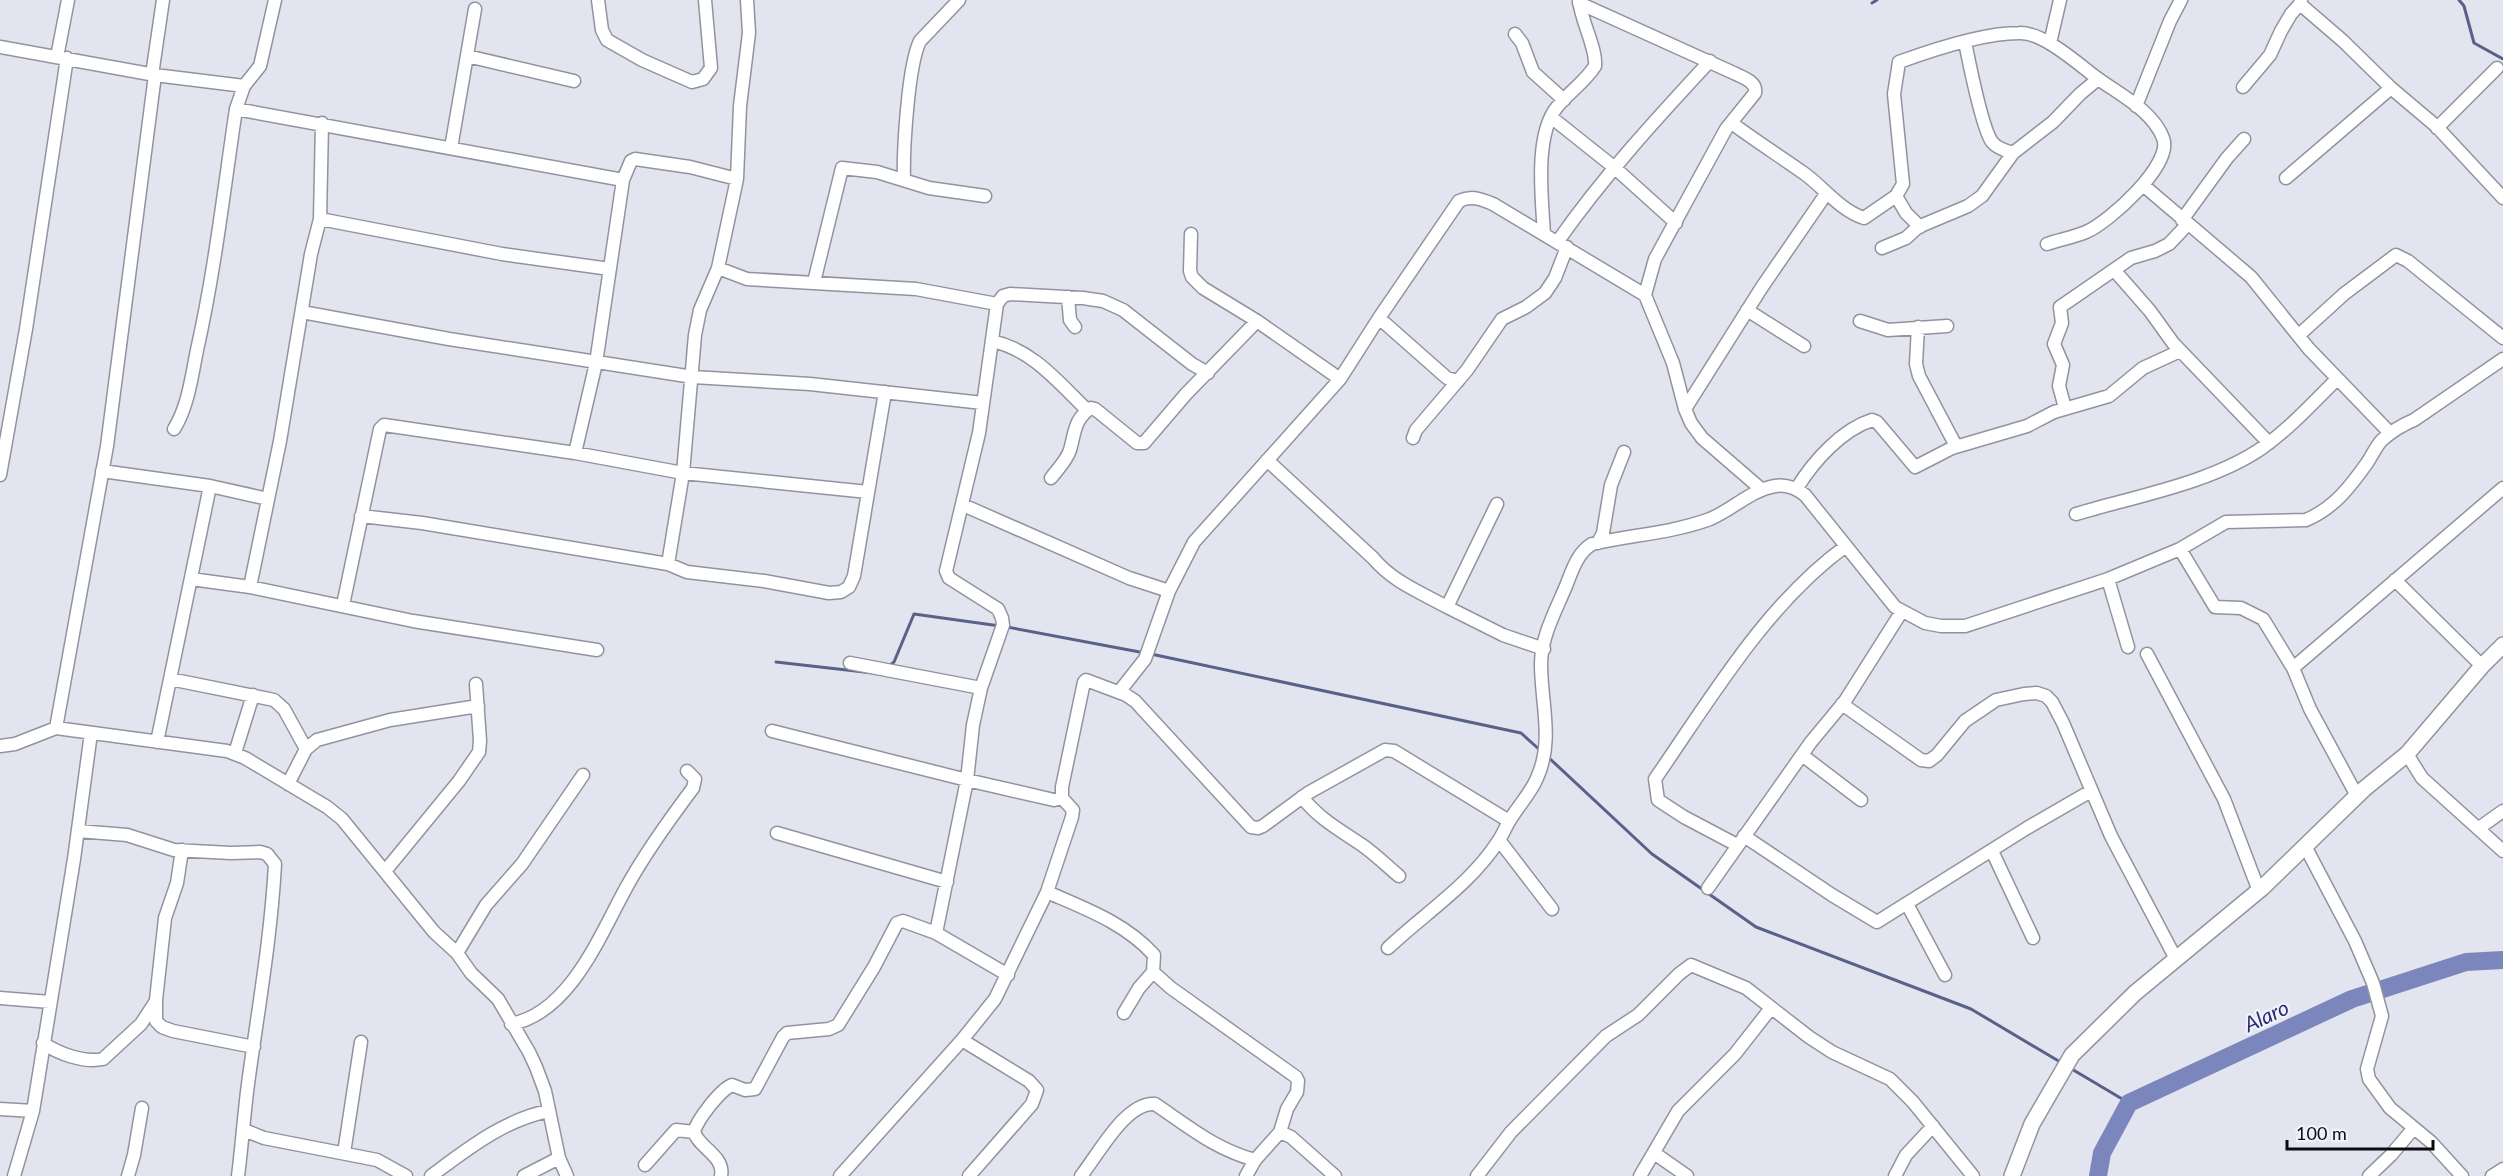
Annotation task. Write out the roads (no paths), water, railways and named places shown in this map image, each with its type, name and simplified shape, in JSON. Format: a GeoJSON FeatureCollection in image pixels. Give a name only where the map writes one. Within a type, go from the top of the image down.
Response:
{"type":"FeatureCollection","features":[{"type":"Feature","properties":{"kind":"street"},"geometry":{"type":"LineString","coordinates":[[0,475],[26,329],[68,0]]}},
{"type":"Feature","properties":{"kind":"street"},"geometry":{"type":"LineString","coordinates":[[56,728],[102,471],[130,273],[163,0]]}},
{"type":"Feature","properties":{"kind":"street"},"geometry":{"type":"LineString","coordinates":[[174,429],[192,377],[208,299],[236,109],[244,86],[260,66],[275,0]]}},
{"type":"Feature","properties":{"kind":"street"},"geometry":{"type":"LineString","coordinates":[[598,0],[602,30],[607,40],[642,60],[692,82],[703,79],[711,68],[705,0]]}},
{"type":"Feature","properties":{"kind":"street"},"geometry":{"type":"LineString","coordinates":[[668,564],[683,473],[695,335],[700,310],[718,268],[737,179],[740,106],[749,33],[747,0]]}},
{"type":"Feature","properties":{"kind":"street"},"geometry":{"type":"LineString","coordinates":[[904,180],[909,99],[916,49],[920,41],[959,0]]}},
{"type":"Feature","properties":{"kind":"street"},"geometry":{"type":"LineString","coordinates":[[2050,43],[2060,0]]}},
{"type":"Feature","properties":{"kind":"street"},"geometry":{"type":"LineString","coordinates":[[2136,106],[2170,21],[2181,0]]}},
{"type":"Feature","properties":{"kind":"street"},"geometry":{"type":"LineString","coordinates":[[1579,2],[1710,62],[1753,83],[1756,88],[1755,93],[1733,124],[1726,129],[1655,259],[1645,295]]}},
{"type":"Feature","properties":{"kind":"street"},"geometry":{"type":"LineString","coordinates":[[1544,234],[1543,162],[1545,139],[1551,117],[1594,66],[1596,58],[1581,17],[1579,2]]}},
{"type":"Feature","properties":{"kind":"street"},"geometry":{"type":"LineString","coordinates":[[2243,87],[2270,55],[2291,14],[2300,2],[2437,128],[2503,198]]}},
{"type":"Feature","properties":{"kind":"street"},"geometry":{"type":"LineString","coordinates":[[451,148],[475,9]]}},
{"type":"Feature","properties":{"kind":"street"},"geometry":{"type":"LineString","coordinates":[[1733,124],[1807,176],[1826,194],[1864,219],[1896,196],[1903,184],[1894,94],[1897,64],[1965,42],[2018,33],[2050,43],[2136,106],[2155,125],[2165,141],[2161,158],[2143,185],[2110,216],[2088,232],[2047,244]]}},
{"type":"Feature","properties":{"kind":"street"},"geometry":{"type":"LineString","coordinates":[[1515,34],[1522,43],[1533,72],[1564,100]]}},
{"type":"Feature","properties":{"kind":"street"},"geometry":{"type":"LineString","coordinates":[[1965,42],[1984,123],[1992,143],[2013,153]]}},
{"type":"Feature","properties":{"kind":"street"},"geometry":{"type":"LineString","coordinates":[[0,47],[153,75],[244,86]]}},
{"type":"Feature","properties":{"kind":"street"},"geometry":{"type":"LineString","coordinates":[[466,56],[574,81]]}},
{"type":"Feature","properties":{"kind":"street"},"geometry":{"type":"LineString","coordinates":[[1413,438],[1416,430],[1502,319],[1526,308],[1545,293],[1555,278],[1562,244],[1585,202],[1656,118],[1710,62]]}},
{"type":"Feature","properties":{"kind":"street"},"geometry":{"type":"LineString","coordinates":[[2437,128],[2497,68]]}},
{"type":"Feature","properties":{"kind":"street"},"geometry":{"type":"LineString","coordinates":[[1882,248],[1906,238],[1920,227],[1960,211],[1982,196],[2013,153],[2053,122],[2098,79]]}},
{"type":"Feature","properties":{"kind":"street"},"geometry":{"type":"LineString","coordinates":[[2286,178],[2391,88]]}},
{"type":"Feature","properties":{"kind":"street"},"geometry":{"type":"LineString","coordinates":[[236,109],[623,180]]}},
{"type":"Feature","properties":{"kind":"street"},"geometry":{"type":"LineString","coordinates":[[1551,117],[1615,168],[1676,223]]}},
{"type":"Feature","properties":{"kind":"street"},"geometry":{"type":"LineString","coordinates":[[250,587],[320,219],[322,123]]}},
{"type":"Feature","properties":{"kind":"street"},"geometry":{"type":"LineString","coordinates":[[2065,408],[2059,386],[2063,365],[2054,344],[2062,323],[2060,307],[2131,258],[2169,244],[2227,158],[2244,139]]}},
{"type":"Feature","properties":{"kind":"street"},"geometry":{"type":"LineString","coordinates":[[575,453],[596,363],[623,180],[631,161],[635,159],[690,167],[737,179]]}},
{"type":"Feature","properties":{"kind":"street"},"geometry":{"type":"LineString","coordinates":[[813,282],[842,168],[877,172],[929,188],[985,196]]}},
{"type":"Feature","properties":{"kind":"street"},"geometry":{"type":"LineString","coordinates":[[2143,185],[2251,277],[2337,379],[2391,433]]}},
{"type":"Feature","properties":{"kind":"street"},"geometry":{"type":"LineString","coordinates":[[1685,409],[1747,310],[1826,194]]}},
{"type":"Feature","properties":{"kind":"street"},"geometry":{"type":"LineString","coordinates":[[1896,196],[1906,213],[1920,227]]}},
{"type":"Feature","properties":{"kind":"street"},"geometry":{"type":"LineString","coordinates":[[1119,692],[1145,659],[1169,591],[1194,542],[1340,379],[1459,201],[1467,197],[1493,204],[1645,295],[1672,363],[1691,423],[1702,438],[1761,489]]}},
{"type":"Feature","properties":{"kind":"street"},"geometry":{"type":"LineString","coordinates":[[320,219],[502,254],[610,269]]}},
{"type":"Feature","properties":{"kind":"street"},"geometry":{"type":"LineString","coordinates":[[1191,234],[1192,277],[1203,288],[1257,321],[1340,379]]}},
{"type":"Feature","properties":{"kind":"street"},"geometry":{"type":"LineString","coordinates":[[2299,335],[2344,294],[2396,255],[2408,261],[2503,338]]}},
{"type":"Feature","properties":{"kind":"street"},"geometry":{"type":"LineString","coordinates":[[718,268],[747,279],[916,289],[997,304]]}},
{"type":"Feature","properties":{"kind":"street"},"geometry":{"type":"LineString","coordinates":[[2115,271],[2150,311],[2180,351],[2269,443]]}},
{"type":"Feature","properties":{"kind":"street"},"geometry":{"type":"LineString","coordinates":[[936,933],[967,780],[973,725],[981,688],[1001,634],[1002,618],[998,609],[949,578],[946,571],[963,505],[983,403],[997,304],[1003,296],[1010,294],[1068,297],[1104,302],[1123,310],[1192,364],[1208,373]]}},
{"type":"Feature","properties":{"kind":"street"},"geometry":{"type":"LineString","coordinates":[[1068,297],[1070,320],[1075,327]]}},
{"type":"Feature","properties":{"kind":"street"},"geometry":{"type":"LineString","coordinates":[[1747,310],[1804,346]]}},
{"type":"Feature","properties":{"kind":"street"},"geometry":{"type":"LineString","coordinates":[[302,312],[596,363],[693,377],[810,384],[983,403]]}},
{"type":"Feature","properties":{"kind":"street"},"geometry":{"type":"LineString","coordinates":[[1379,318],[1452,383]]}},
{"type":"Feature","properties":{"kind":"street"},"geometry":{"type":"LineString","coordinates":[[1051,478],[1070,451],[1072,431],[1087,410],[1095,409],[1137,443],[1144,444],[1257,321]]}},
{"type":"Feature","properties":{"kind":"street"},"geometry":{"type":"LineString","coordinates":[[1860,321],[1888,330],[1947,326]]}},
{"type":"Feature","properties":{"kind":"street"},"geometry":{"type":"LineString","coordinates":[[1918,327],[1916,364],[1919,376],[1956,446]]}},
{"type":"Feature","properties":{"kind":"street"},"geometry":{"type":"LineString","coordinates":[[992,341],[1033,358],[1087,410]]}},
{"type":"Feature","properties":{"kind":"street"},"geometry":{"type":"LineString","coordinates":[[1797,488],[1809,467],[1861,423],[1872,420],[1883,428],[1912,466],[1956,446],[2027,426],[2065,408],[2109,396],[2144,368],[2180,351]]}},
{"type":"Feature","properties":{"kind":"street"},"geometry":{"type":"LineString","coordinates":[[1388,948],[1453,892],[1499,840],[1538,777],[1546,745],[1547,727],[1541,663],[1554,614],[1576,562],[1585,549],[1598,543],[1642,536],[1709,519],[1724,513],[1761,489],[1779,485],[1797,488],[1880,590],[1902,611],[1924,623],[1965,626],[2108,579],[2180,549],[2226,522],[2306,520],[2330,507],[2343,495],[2380,441],[2503,359]]}},
{"type":"Feature","properties":{"kind":"street"},"geometry":{"type":"LineString","coordinates":[[2076,514],[2209,475],[2240,461],[2283,432],[2337,379]]}},
{"type":"Feature","properties":{"kind":"street"},"geometry":{"type":"LineString","coordinates":[[361,516],[422,523],[668,564],[687,572],[841,592],[849,587],[854,576],[885,392]]}},
{"type":"Feature","properties":{"kind":"street"},"geometry":{"type":"LineString","coordinates":[[343,605],[380,429],[384,425],[447,432],[683,473],[868,492]]}},
{"type":"Feature","properties":{"kind":"street"},"geometry":{"type":"LineString","coordinates":[[1598,543],[1603,533],[1611,485],[1624,452]]}},
{"type":"Feature","properties":{"kind":"street"},"geometry":{"type":"LineString","coordinates":[[1267,460],[1373,558],[1384,572],[1397,581],[1503,635],[1544,649]]}},
{"type":"Feature","properties":{"kind":"street"},"geometry":{"type":"LineString","coordinates":[[102,471],[210,486],[268,498]]}},
{"type":"Feature","properties":{"kind":"street"},"geometry":{"type":"LineString","coordinates":[[157,742],[210,486]]}},
{"type":"Feature","properties":{"kind":"street"},"geometry":{"type":"LineString","coordinates":[[2293,668],[2503,488]]}},
{"type":"Feature","properties":{"kind":"street"},"geometry":{"type":"LineString","coordinates":[[1447,606],[1497,504]]}},
{"type":"Feature","properties":{"kind":"street"},"geometry":{"type":"LineString","coordinates":[[963,505],[1129,578],[1169,591]]}},
{"type":"Feature","properties":{"kind":"street"},"geometry":{"type":"LineString","coordinates":[[1846,546],[1813,571],[1752,639],[1655,778],[1658,800],[1684,817],[1740,840],[1874,922],[2091,791]]}},
{"type":"Feature","properties":{"kind":"street"},"geometry":{"type":"LineString","coordinates":[[2180,549],[2215,606],[2241,608],[2263,620],[2293,668],[2310,709],[2357,796]]}},
{"type":"Feature","properties":{"kind":"street"},"geometry":{"type":"LineString","coordinates":[[191,579],[250,587],[413,621],[597,650]]}},
{"type":"Feature","properties":{"kind":"street"},"geometry":{"type":"LineString","coordinates":[[2108,579],[2128,647]]}},
{"type":"Feature","properties":{"kind":"street"},"geometry":{"type":"LineString","coordinates":[[2395,580],[2481,666]]}},
{"type":"Feature","properties":{"kind":"street"},"geometry":{"type":"LineString","coordinates":[[1707,888],[1802,754],[1842,704],[1902,611]]}},
{"type":"Feature","properties":{"kind":"street"},"geometry":{"type":"LineString","coordinates":[[2012,1176],[2032,1125],[2073,1055],[2135,993],[2259,891],[2357,796],[2407,754],[2481,666],[2503,645]]}},
{"type":"Feature","properties":{"kind":"street"},"geometry":{"type":"LineString","coordinates":[[2147,654],[2224,800],[2259,891]]}},
{"type":"Feature","properties":{"kind":"street"},"geometry":{"type":"LineString","coordinates":[[850,663],[981,688]]}},
{"type":"Feature","properties":{"kind":"street"},"geometry":{"type":"LineString","coordinates":[[170,679],[274,700],[280,704],[306,750]]}},
{"type":"Feature","properties":{"kind":"street"},"geometry":{"type":"LineString","coordinates":[[840,1176],[962,1040],[995,999],[1008,975],[1047,892],[1072,817],[1072,810],[1062,798],[1082,684],[1086,680],[1119,692],[1135,701],[1251,827],[1263,826],[1302,797],[1377,752],[1385,750],[1394,751],[1509,821]]}},
{"type":"Feature","properties":{"kind":"street"},"geometry":{"type":"LineString","coordinates":[[386,870],[474,761],[480,746],[476,684]]}},
{"type":"Feature","properties":{"kind":"street"},"geometry":{"type":"LineString","coordinates":[[1842,704],[1921,760],[1929,760],[1937,755],[1965,721],[1989,704],[2024,694],[2037,693],[2046,696],[2052,702],[2063,723],[2111,836],[2176,959]]}},
{"type":"Feature","properties":{"kind":"street"},"geometry":{"type":"LineString","coordinates":[[235,753],[253,695]]}},
{"type":"Feature","properties":{"kind":"street"},"geometry":{"type":"LineString","coordinates":[[288,783],[306,750],[321,739],[390,720],[478,706]]}},
{"type":"Feature","properties":{"kind":"street"},"geometry":{"type":"LineString","coordinates":[[0,746],[15,744],[56,728],[235,753],[288,783],[342,819],[386,870],[434,932],[457,953],[471,973],[494,994],[532,1059],[545,1091],[559,1158],[567,1176]]}},
{"type":"Feature","properties":{"kind":"street"},"geometry":{"type":"LineString","coordinates":[[772,731],[967,780],[1054,800],[1062,798]]}},
{"type":"Feature","properties":{"kind":"street"},"geometry":{"type":"LineString","coordinates":[[14,1176],[33,1111],[78,831],[91,733]]}},
{"type":"Feature","properties":{"kind":"street"},"geometry":{"type":"LineString","coordinates":[[1802,754],[1862,800]]}},
{"type":"Feature","properties":{"kind":"street"},"geometry":{"type":"LineString","coordinates":[[2407,754],[2422,778],[2503,851]]}},
{"type":"Feature","properties":{"kind":"street"},"geometry":{"type":"LineString","coordinates":[[511,1024],[527,1021],[547,1009],[578,971],[597,943],[626,887],[693,788],[695,779],[687,771]]}},
{"type":"Feature","properties":{"kind":"street"},"geometry":{"type":"LineString","coordinates":[[457,953],[486,905],[522,864],[583,774]]}},
{"type":"Feature","properties":{"kind":"street"},"geometry":{"type":"LineString","coordinates":[[1302,797],[1326,822],[1363,845],[1399,876]]}},
{"type":"Feature","properties":{"kind":"street"},"geometry":{"type":"LineString","coordinates":[[2479,828],[2503,811]]}},
{"type":"Feature","properties":{"kind":"street"},"geometry":{"type":"LineString","coordinates":[[78,831],[127,835],[182,850],[231,854],[260,852],[267,854],[275,864],[272,911],[238,1176]]}},
{"type":"Feature","properties":{"kind":"street"},"geometry":{"type":"LineString","coordinates":[[777,833],[947,882]]}},
{"type":"Feature","properties":{"kind":"street"},"geometry":{"type":"LineString","coordinates":[[1499,840],[1552,909]]}},
{"type":"Feature","properties":{"kind":"street"},"geometry":{"type":"LineString","coordinates":[[2305,846],[2355,941],[2373,983],[2382,1016],[2367,1069],[2369,1079],[2391,1108],[2431,1142],[2462,1176]]}},
{"type":"Feature","properties":{"kind":"street"},"geometry":{"type":"LineString","coordinates":[[182,850],[177,883],[165,918],[156,1020],[164,1028],[254,1047]]}},
{"type":"Feature","properties":{"kind":"street"},"geometry":{"type":"LineString","coordinates":[[1992,851],[2033,938]]}},
{"type":"Feature","properties":{"kind":"street"},"geometry":{"type":"LineString","coordinates":[[1047,892],[1109,920],[1140,939],[1154,954],[1153,972],[1138,988],[1124,1013]]}},
{"type":"Feature","properties":{"kind":"street"},"geometry":{"type":"LineString","coordinates":[[1907,904],[1945,975]]}},
{"type":"Feature","properties":{"kind":"street"},"geometry":{"type":"LineString","coordinates":[[722,1176],[720,1166],[712,1152],[697,1140],[694,1132],[698,1122],[728,1087],[732,1085],[745,1090],[755,1089],[787,1033],[829,1029],[838,1025],[874,967],[892,928],[897,923],[903,921],[936,933],[1008,975]]}},
{"type":"Feature","properties":{"kind":"street"},"geometry":{"type":"LineString","coordinates":[[1477,1176],[1510,1132],[1606,1036],[1638,1015],[1691,965],[1746,988],[1832,1052],[1890,1079],[1913,1102],[1973,1176]]}},
{"type":"Feature","properties":{"kind":"street"},"geometry":{"type":"LineString","coordinates":[[1153,972],[1171,988],[1296,1077],[1298,1081],[1297,1092],[1287,1109],[1280,1132],[1255,1160],[1246,1176]]}},
{"type":"Feature","properties":{"kind":"street"},"geometry":{"type":"LineString","coordinates":[[0,998],[50,1002]]}},
{"type":"Feature","properties":{"kind":"street"},"geometry":{"type":"LineString","coordinates":[[43,1043],[58,1053],[95,1060],[103,1059],[141,1024],[156,1000]]}},
{"type":"Feature","properties":{"kind":"street"},"geometry":{"type":"LineString","coordinates":[[1640,1176],[1678,1111],[1735,1054],[1771,1008]]}},
{"type":"Feature","properties":{"kind":"street"},"geometry":{"type":"LineString","coordinates":[[962,1040],[1034,1084],[1037,1090],[1032,1104],[969,1176]]}},
{"type":"Feature","properties":{"kind":"street"},"geometry":{"type":"LineString","coordinates":[[344,1153],[362,1042]]}},
{"type":"Feature","properties":{"kind":"street"},"geometry":{"type":"LineString","coordinates":[[41,1058],[58,1053]]}},
{"type":"Feature","properties":{"kind":"street"},"geometry":{"type":"LineString","coordinates":[[1081,1176],[1123,1119],[1136,1108],[1147,1103],[1155,1104],[1201,1137],[1231,1154],[1255,1160]]}},
{"type":"Feature","properties":{"kind":"street"},"geometry":{"type":"LineString","coordinates":[[128,1176],[142,1108]]}},
{"type":"Feature","properties":{"kind":"street"},"geometry":{"type":"LineString","coordinates":[[0,1109],[33,1111]]}},
{"type":"Feature","properties":{"kind":"street"},"geometry":{"type":"LineString","coordinates":[[431,1176],[450,1161],[513,1123],[534,1114],[549,1111]]}},
{"type":"Feature","properties":{"kind":"street"},"geometry":{"type":"LineString","coordinates":[[1895,1176],[1906,1155],[1933,1126]]}},
{"type":"Feature","properties":{"kind":"street"},"geometry":{"type":"LineString","coordinates":[[2369,1176],[2413,1129]]}},
{"type":"Feature","properties":{"kind":"street"},"geometry":{"type":"LineString","coordinates":[[244,1130],[264,1138],[384,1162],[406,1176]]}},
{"type":"Feature","properties":{"kind":"street"},"geometry":{"type":"LineString","coordinates":[[645,1165],[676,1130],[694,1132]]}},
{"type":"Feature","properties":{"kind":"street"},"geometry":{"type":"LineString","coordinates":[[1280,1132],[1291,1137],[1335,1176]]}},
{"type":"Feature","properties":{"kind":"street"},"geometry":{"type":"LineString","coordinates":[[1654,1153],[1687,1176]]}},
{"type":"Feature","properties":{"kind":"street"},"geometry":{"type":"LineString","coordinates":[[524,1176],[559,1158]]}},
{"type":"Feature","properties":{"kind":"street"},"geometry":{"type":"LineString","coordinates":[[2492,1176],[2503,1169]]}},
{"type":"Feature","properties":{"kind":"waterway"},"geometry":{"type":"LineString","coordinates":[[1872,3],[1877,0]]}},
{"type":"Feature","properties":{"kind":"waterway"},"geometry":{"type":"LineString","coordinates":[[2459,0],[2464,6],[2474,43],[2503,59]]}},
{"type":"Feature","properties":{"kind":"waterway"},"geometry":{"type":"LineString","coordinates":[[889,666],[894,662],[914,614],[1000,626]]}},
{"type":"Feature","properties":{"kind":"waterway"},"geometry":{"type":"LineString","coordinates":[[1007,627],[1145,653]]}},
{"type":"Feature","properties":{"kind":"waterway"},"geometry":{"type":"LineString","coordinates":[[1151,654],[1521,733],[1541,751]]}},
{"type":"Feature","properties":{"kind":"waterway"},"geometry":{"type":"LineString","coordinates":[[776,662],[873,673]]}},
{"type":"Feature","properties":{"kind":"waterway"},"geometry":{"type":"LineString","coordinates":[[1548,757],[1652,854],[1756,927],[1971,1009],[2062,1063]]}},
{"type":"Feature","properties":{"kind":"waterway","name":"Alaro"},"geometry":{"type":"LineString","coordinates":[[2098,1176],[2102,1153],[2129,1103],[2352,999],[2466,962],[2503,960]]}},
{"type":"Feature","properties":{"kind":"waterway"},"geometry":{"type":"LineString","coordinates":[[2070,1068],[2129,1103]]}}]}
